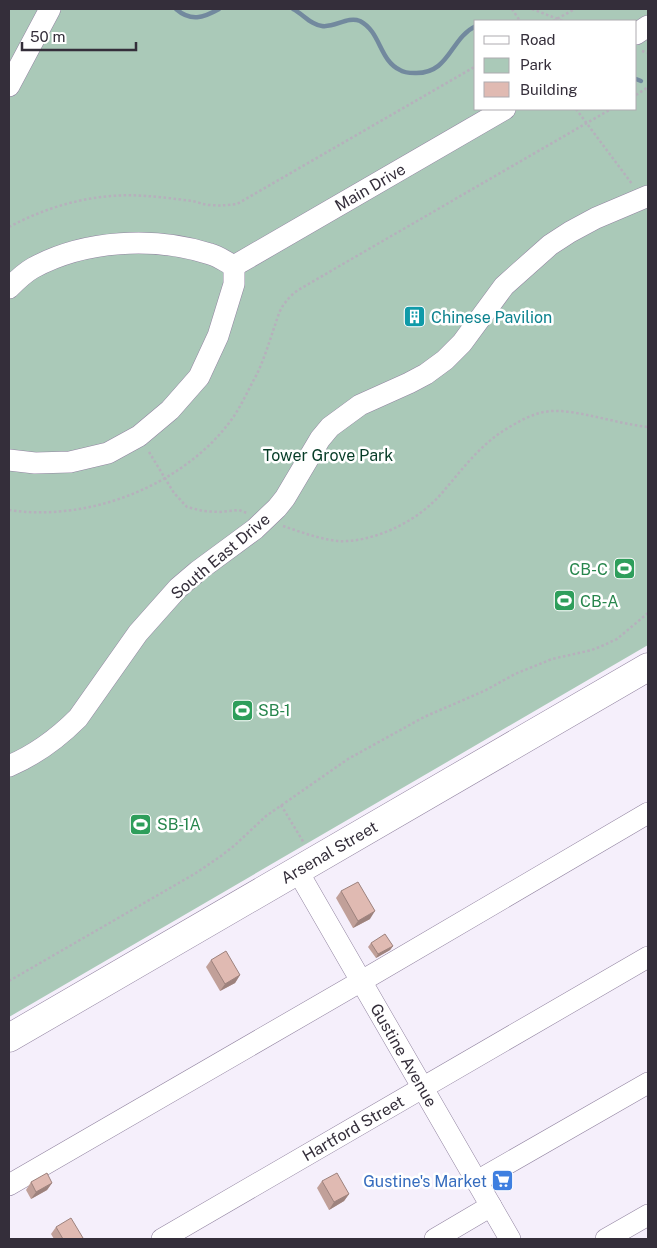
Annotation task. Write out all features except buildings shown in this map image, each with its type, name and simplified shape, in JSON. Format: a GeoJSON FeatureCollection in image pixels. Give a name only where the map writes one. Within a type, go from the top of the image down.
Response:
{"type":"FeatureCollection","features":[{"type":"Feature","properties":{"kind":"main road","name":"Arsenal Street"},"geometry":{"type":"LineString","coordinates":[[9,1038],[301,858],[648,667]]}},
{"type":"Feature","properties":{"kind":"street"},"geometry":{"type":"LineString","coordinates":[[9,86],[50,9]]}},
{"type":"Feature","properties":{"kind":"street"},"geometry":{"type":"LineString","coordinates":[[637,33],[648,26]]}},
{"type":"Feature","properties":{"kind":"street","name":"Main Drive"},"geometry":{"type":"LineString","coordinates":[[234,266],[504,110]]}},
{"type":"Feature","properties":{"kind":"street","name":"South East Drive"},"geometry":{"type":"LineString","coordinates":[[9,766],[37,751],[67,729],[78,718],[138,633],[178,588],[256,529],[278,508],[320,439],[330,427],[360,405],[417,379],[445,360],[462,342],[504,286],[550,245],[596,218],[646,197]]}},
{"type":"Feature","properties":{"kind":"street"},"geometry":{"type":"LineString","coordinates":[[9,288],[31,269],[64,254],[97,246],[137,243],[174,246],[211,254],[234,266],[234,284],[218,336],[199,377],[170,410],[139,436],[108,453],[70,462],[35,463],[9,460]]}},
{"type":"Feature","properties":{"kind":"street"},"geometry":{"type":"LineString","coordinates":[[9,1186],[648,813]]}},
{"type":"Feature","properties":{"kind":"street","name":"Gustine Avenue"},"geometry":{"type":"LineString","coordinates":[[301,858],[361,981],[510,1239]]}},
{"type":"Feature","properties":{"kind":"street","name":"Hartford Street"},"geometry":{"type":"LineString","coordinates":[[162,1239],[648,956]]}},
{"type":"Feature","properties":{"kind":"street"},"geometry":{"type":"LineString","coordinates":[[477,1182],[648,1083]]}},
{"type":"Feature","properties":{"kind":"street"},"geometry":{"type":"LineString","coordinates":[[435,1239],[491,1206]]}},
{"type":"Feature","properties":{"kind":"street"},"geometry":{"type":"LineString","coordinates":[[606,1239],[648,1215]]}},
{"type":"Feature","properties":{"kind":"path"},"geometry":{"type":"LineString","coordinates":[[512,9],[519,20]]}},
{"type":"Feature","properties":{"kind":"path"},"geometry":{"type":"LineString","coordinates":[[532,9],[560,20]]}},
{"type":"Feature","properties":{"kind":"path"},"geometry":{"type":"LineString","coordinates":[[557,19],[575,9]]}},
{"type":"Feature","properties":{"kind":"path"},"geometry":{"type":"LineString","coordinates":[[9,227],[32,216],[71,202],[116,195],[145,196],[209,205],[224,206],[237,204],[474,67]]}},
{"type":"Feature","properties":{"kind":"path"},"geometry":{"type":"LineString","coordinates":[[637,93],[648,87]]}},
{"type":"Feature","properties":{"kind":"path"},"geometry":{"type":"LineString","coordinates":[[577,110],[646,197]]}},
{"type":"Feature","properties":{"kind":"path"},"geometry":{"type":"LineString","coordinates":[[9,510],[37,513],[105,504],[164,478],[192,459],[213,441],[229,423],[243,401],[261,364],[284,304],[298,290],[609,110]]}},
{"type":"Feature","properties":{"kind":"path"},"geometry":{"type":"LineString","coordinates":[[139,436],[174,493],[187,507],[219,512],[239,510],[319,538],[339,541],[362,539],[401,525],[417,515],[431,504],[483,447],[498,435],[531,415],[559,411],[648,428]]}},
{"type":"Feature","properties":{"kind":"path"},"geometry":{"type":"LineString","coordinates":[[9,981],[196,873],[235,845],[266,816],[348,759],[424,717],[486,690],[515,674],[552,659],[592,650],[617,639],[648,613]]}},
{"type":"Feature","properties":{"kind":"path"},"geometry":{"type":"LineString","coordinates":[[281,805],[301,858]]}},
{"type":"Feature","properties":{"kind":"green space","name":"Tower Grove Park"},"geometry":{"type":"Polygon","coordinates":[[[9,9],[648,9],[648,645],[9,1017],[9,9]]]}},
{"type":"Feature","properties":{"kind":"waterway"},"geometry":{"type":"LineString","coordinates":[[176,9],[192,17],[208,15],[219,9]]}},
{"type":"Feature","properties":{"kind":"waterway"},"geometry":{"type":"LineString","coordinates":[[293,9],[314,24],[322,26],[350,20],[360,21],[372,32],[388,60],[402,71],[409,73],[427,72],[436,68],[443,62],[460,39],[474,27]]}},
{"type":"Feature","properties":{"kind":"waterway"},"geometry":{"type":"LineString","coordinates":[[637,79],[641,81]]}},
{"type":"Feature","properties":{"kind":"place","name":"Chinese Pavilion"},"geometry":{"type":"Point","coordinates":[415,317]}},
{"type":"Feature","properties":{"kind":"place","name":"CB-C"},"geometry":{"type":"Point","coordinates":[624,569]}},
{"type":"Feature","properties":{"kind":"place","name":"CB-A"},"geometry":{"type":"Point","coordinates":[564,601]}},
{"type":"Feature","properties":{"kind":"place","name":"SB-1"},"geometry":{"type":"Point","coordinates":[242,710]}},
{"type":"Feature","properties":{"kind":"place","name":"SB-1A"},"geometry":{"type":"Point","coordinates":[141,824]}},
{"type":"Feature","properties":{"kind":"place","name":"Gustine's Market"},"geometry":{"type":"Point","coordinates":[503,1181]}}]}
